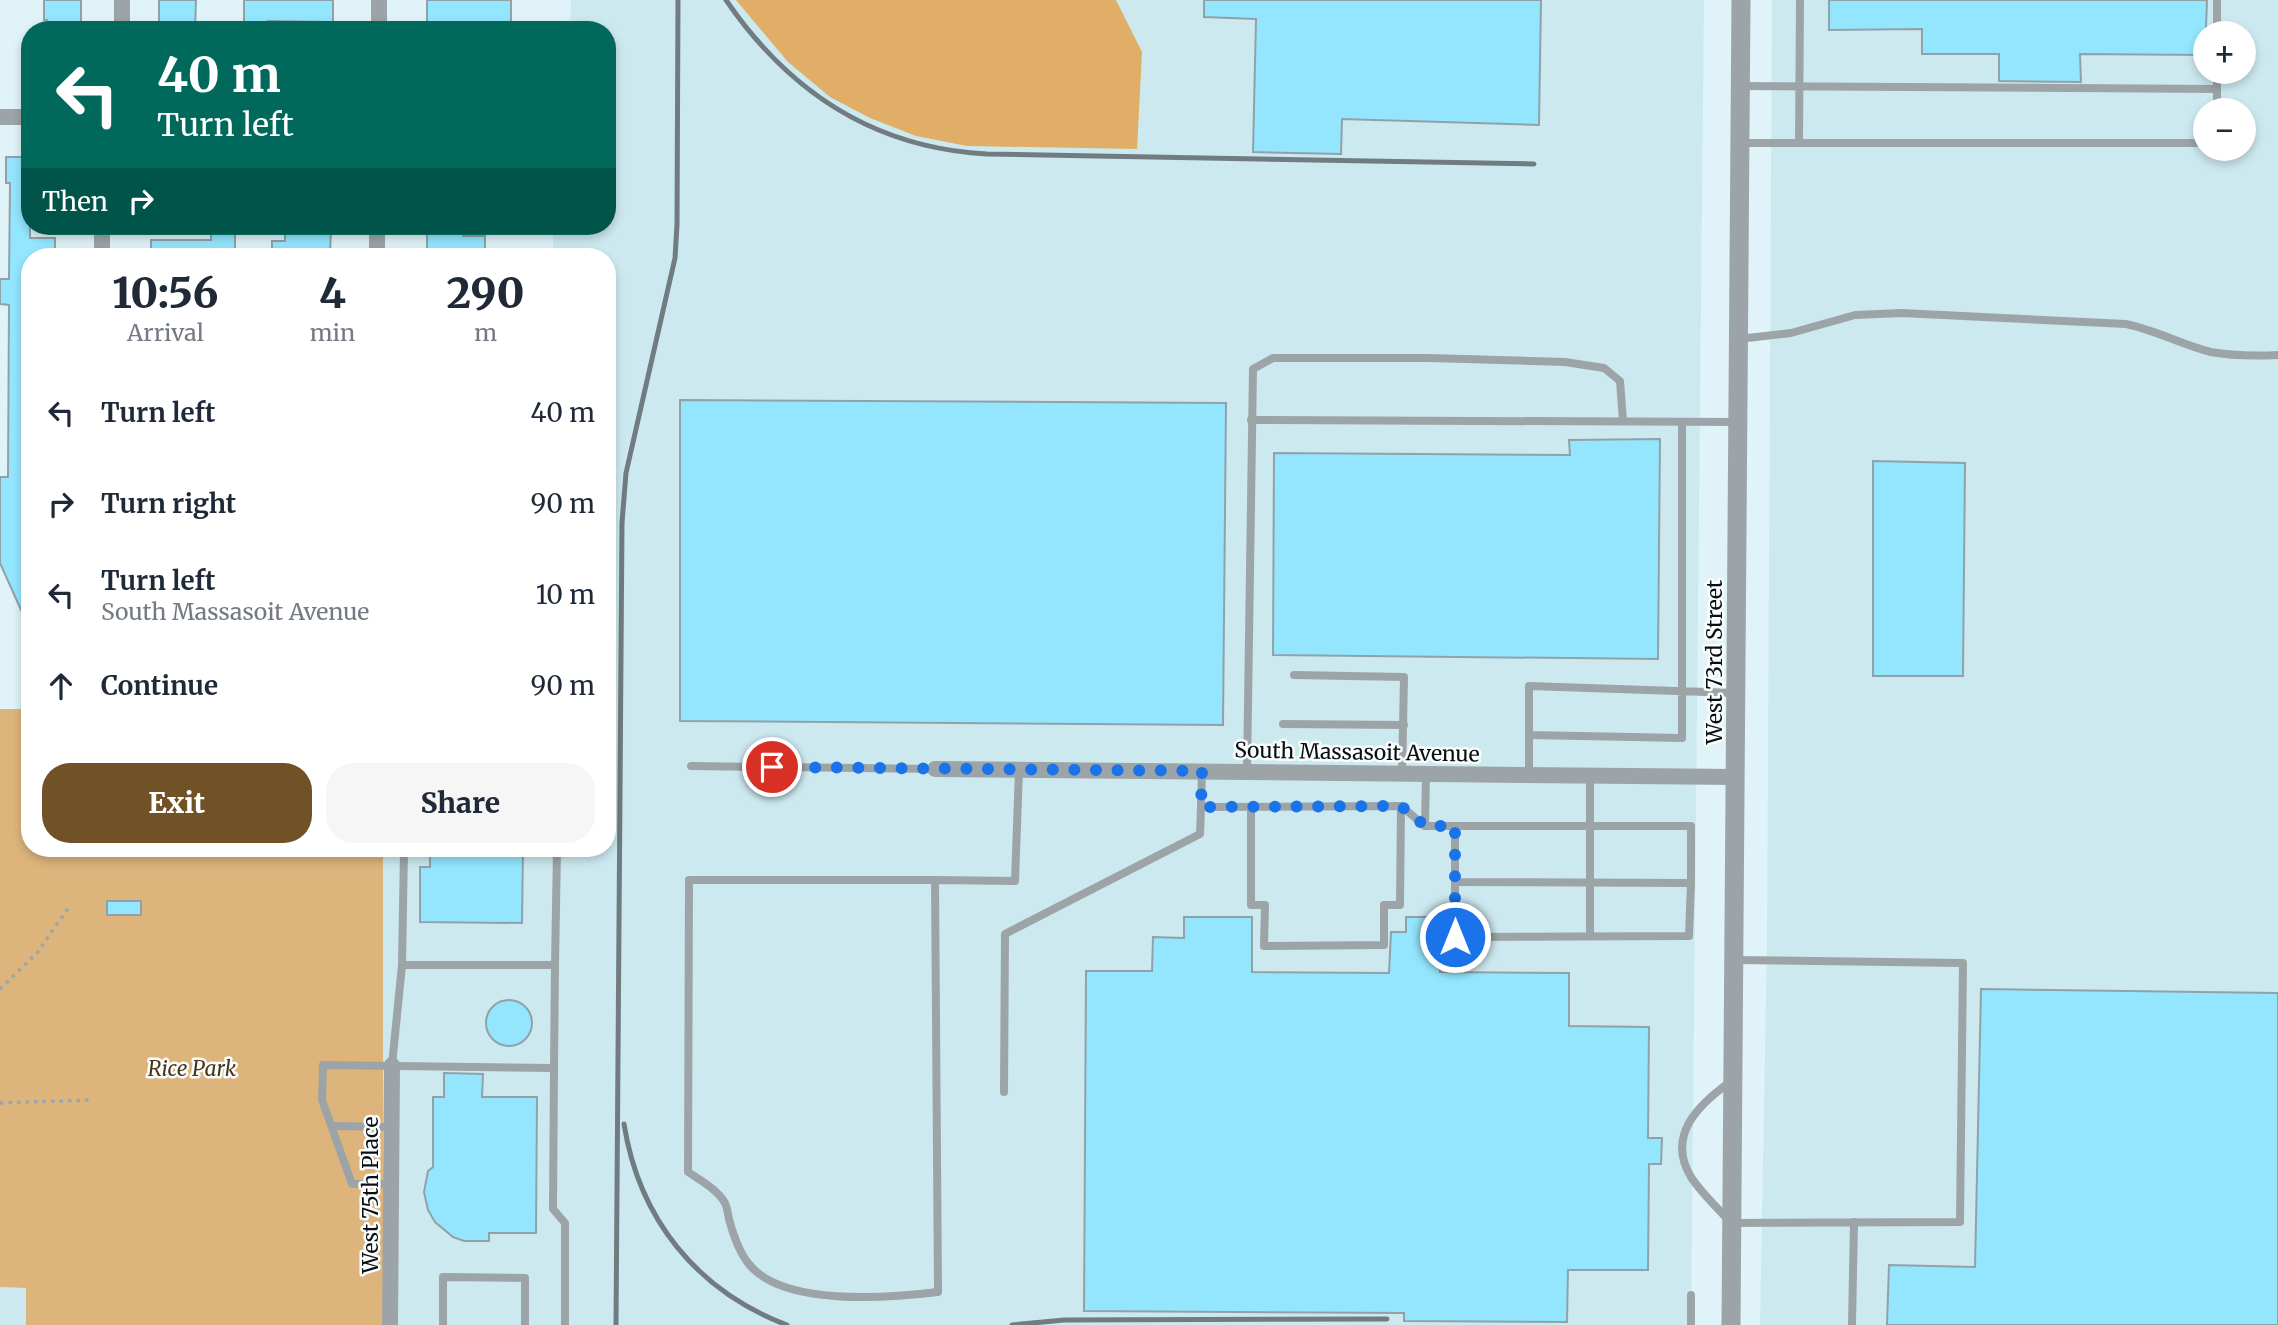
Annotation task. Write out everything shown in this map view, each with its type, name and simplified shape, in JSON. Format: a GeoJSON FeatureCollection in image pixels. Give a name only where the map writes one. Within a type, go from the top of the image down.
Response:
{"type":"FeatureCollection","features":[{"type":"Feature","properties":{"kind":"street"},"geometry":{"type":"LineString","coordinates":[[122,0],[122,21]]}},
{"type":"Feature","properties":{"kind":"street"},"geometry":{"type":"LineString","coordinates":[[379,0],[379,21]]}},
{"type":"Feature","properties":{"kind":"street","name":"West 73rd Street"},"geometry":{"type":"LineString","coordinates":[[1731,1325],[1741,0]]}},
{"type":"Feature","properties":{"kind":"street"},"geometry":{"type":"LineString","coordinates":[[0,117],[21,117]]}},
{"type":"Feature","properties":{"kind":"street","name":"South Massasoit Avenue"},"geometry":{"type":"LineString","coordinates":[[935,769],[1736,777]]}},
{"type":"Feature","properties":{"kind":"street","name":"West 75th Place"},"geometry":{"type":"LineString","coordinates":[[390,1325],[392,1065]]}},
{"type":"Feature","properties":{"kind":"lane"},"geometry":{"type":"LineString","coordinates":[[1799,143],[1800,0]]}},
{"type":"Feature","properties":{"kind":"lane"},"geometry":{"type":"LineString","coordinates":[[2217,0],[2217,21]]}},
{"type":"Feature","properties":{"kind":"lane"},"geometry":{"type":"LineString","coordinates":[[2217,84],[2217,98]]}},
{"type":"Feature","properties":{"kind":"lane"},"geometry":{"type":"LineString","coordinates":[[1740,86],[2217,89]]}},
{"type":"Feature","properties":{"kind":"lane"},"geometry":{"type":"LineString","coordinates":[[1740,143],[2193,143]]}},
{"type":"Feature","properties":{"kind":"lane"},"geometry":{"type":"LineString","coordinates":[[1739,339],[1791,333],[1855,315],[1902,313],[2126,324],[2147,328],[2209,351],[2238,355],[2278,355]]}},
{"type":"Feature","properties":{"kind":"lane"},"geometry":{"type":"LineString","coordinates":[[1247,772],[1253,369],[1273,358],[1565,362],[1604,368],[1620,381],[1623,421]]}},
{"type":"Feature","properties":{"kind":"lane"},"geometry":{"type":"LineString","coordinates":[[1251,419],[1738,422]]}},
{"type":"Feature","properties":{"kind":"lane"},"geometry":{"type":"LineString","coordinates":[[1529,735],[1682,738],[1682,422]]}},
{"type":"Feature","properties":{"kind":"lane"},"geometry":{"type":"LineString","coordinates":[[1294,676],[1404,677],[1402,775]]}},
{"type":"Feature","properties":{"kind":"lane"},"geometry":{"type":"LineString","coordinates":[[1529,774],[1529,686],[1736,692]]}},
{"type":"Feature","properties":{"kind":"lane"},"geometry":{"type":"LineString","coordinates":[[1283,723],[1404,725]]}},
{"type":"Feature","properties":{"kind":"lane"},"geometry":{"type":"LineString","coordinates":[[691,766],[935,769]]}},
{"type":"Feature","properties":{"kind":"lane"},"geometry":{"type":"LineString","coordinates":[[935,880],[938,1292],[901,1297],[825,1295],[796,1291],[770,1280],[749,1265],[734,1240],[725,1202],[705,1183],[688,1172],[689,880],[935,880],[1015,881],[1019,769]]}},
{"type":"Feature","properties":{"kind":"lane"},"geometry":{"type":"LineString","coordinates":[[1004,1092],[1005,933],[1200,834],[1202,771]]}},
{"type":"Feature","properties":{"kind":"lane"},"geometry":{"type":"LineString","coordinates":[[1425,826],[1426,774]]}},
{"type":"Feature","properties":{"kind":"lane"},"geometry":{"type":"LineString","coordinates":[[1590,775],[1590,936]]}},
{"type":"Feature","properties":{"kind":"lane"},"geometry":{"type":"LineString","coordinates":[[1201,807],[1401,806],[1425,826],[1455,826],[1590,827],[1691,826],[1689,936],[1455,937],[1455,826]]}},
{"type":"Feature","properties":{"kind":"lane"},"geometry":{"type":"LineString","coordinates":[[1251,807],[1251,905],[1265,905],[1264,946],[1351,946],[1384,945],[1384,905],[1400,905],[1401,806]]}},
{"type":"Feature","properties":{"kind":"lane"},"geometry":{"type":"LineString","coordinates":[[392,1065],[401,965],[404,857]]}},
{"type":"Feature","properties":{"kind":"lane"},"geometry":{"type":"LineString","coordinates":[[556,857],[553,1209],[565,1223],[565,1325]]}},
{"type":"Feature","properties":{"kind":"lane"},"geometry":{"type":"LineString","coordinates":[[1455,882],[1690,883]]}},
{"type":"Feature","properties":{"kind":"lane"},"geometry":{"type":"LineString","coordinates":[[1733,1079],[1700,1106],[1688,1123],[1683,1140],[1684,1159],[1689,1174],[1731,1223],[1960,1222],[1963,963],[1734,960]]}},
{"type":"Feature","properties":{"kind":"lane"},"geometry":{"type":"LineString","coordinates":[[401,965],[555,965]]}},
{"type":"Feature","properties":{"kind":"lane"},"geometry":{"type":"LineString","coordinates":[[392,1184],[352,1184],[322,1100],[323,1065],[554,1068]]}},
{"type":"Feature","properties":{"kind":"lane"},"geometry":{"type":"LineString","coordinates":[[332,1126],[392,1127]]}},
{"type":"Feature","properties":{"kind":"lane"},"geometry":{"type":"LineString","coordinates":[[1852,1325],[1854,1222]]}},
{"type":"Feature","properties":{"kind":"lane"},"geometry":{"type":"LineString","coordinates":[[443,1325],[443,1277],[525,1278],[525,1325]]}},
{"type":"Feature","properties":{"kind":"lane"},"geometry":{"type":"LineString","coordinates":[[1691,1296],[1691,1325]]}},
{"type":"Feature","properties":{"kind":"path"},"geometry":{"type":"LineString","coordinates":[[0,989],[37,953],[69,907]]}},
{"type":"Feature","properties":{"kind":"path"},"geometry":{"type":"LineString","coordinates":[[0,1103],[90,1100]]}},
{"type":"Feature","properties":{"kind":"shaded area"},"geometry":{"type":"Polygon","coordinates":[[[571,0],[1704,0],[1691,1325],[383,1325],[383,857],[616,857],[616,248],[553,248],[553,235],[616,235],[616,21],[570,21],[571,0]]]}},
{"type":"Feature","properties":{"kind":"shaded area"},"geometry":{"type":"Polygon","coordinates":[[[736,0],[1116,0],[1142,52],[1137,149],[967,146],[916,136],[870,118],[830,97],[788,62],[736,0]]]}},
{"type":"Feature","properties":{"kind":"shaded area"},"geometry":{"type":"Polygon","coordinates":[[[1772,0],[2278,0],[2278,1325],[1760,1325],[1767,941],[1772,0]]]}},
{"type":"Feature","properties":{"kind":"shaded area"},"geometry":{"type":"Polygon","coordinates":[[[0,1287],[26,1288],[26,1325],[0,1325],[0,1287]]]}},
{"type":"Feature","properties":{"kind":"green space","name":"Rice Park"},"geometry":{"type":"Polygon","coordinates":[[[0,709],[21,709],[21,857],[383,857],[383,1325],[26,1325],[26,1288],[0,1287],[0,709]]]}},
{"type":"Feature","properties":{"kind":"building"},"geometry":{"type":"Polygon","coordinates":[[[44,0],[81,0],[81,21],[44,20],[44,0]]]}},
{"type":"Feature","properties":{"kind":"building"},"geometry":{"type":"Polygon","coordinates":[[[159,0],[196,0],[195,21],[159,21],[159,0]]]}},
{"type":"Feature","properties":{"kind":"building"},"geometry":{"type":"Polygon","coordinates":[[[244,0],[333,0],[333,21],[244,21],[244,0]]]}},
{"type":"Feature","properties":{"kind":"building"},"geometry":{"type":"Polygon","coordinates":[[[427,0],[511,0],[511,21],[427,21],[427,0]]]}},
{"type":"Feature","properties":{"kind":"building"},"geometry":{"type":"Polygon","coordinates":[[[1204,0],[1541,0],[1539,125],[1342,119],[1341,154],[1253,152],[1256,19],[1204,17],[1204,0]]]}},
{"type":"Feature","properties":{"kind":"building"},"geometry":{"type":"Polygon","coordinates":[[[1829,0],[2207,0],[2206,21],[2193,21],[2193,55],[2080,54],[2081,82],[1999,81],[1999,54],[1922,54],[1922,29],[1829,30],[1829,0]]]}},
{"type":"Feature","properties":{"kind":"building"},"geometry":{"type":"Polygon","coordinates":[[[6,157],[21,157],[21,235],[30,235],[30,238],[55,238],[55,248],[21,248],[21,610],[0,563],[0,477],[8,477],[9,305],[0,304],[0,279],[9,279],[10,183],[6,183],[6,157]]]}},
{"type":"Feature","properties":{"kind":"building"},"geometry":{"type":"Polygon","coordinates":[[[211,235],[235,235],[235,248],[151,248],[151,240],[211,240],[211,235]]]}},
{"type":"Feature","properties":{"kind":"building"},"geometry":{"type":"Polygon","coordinates":[[[285,235],[331,235],[330,248],[272,248],[272,241],[285,241],[285,235]]]}},
{"type":"Feature","properties":{"kind":"building"},"geometry":{"type":"Polygon","coordinates":[[[427,235],[485,236],[485,248],[427,248],[427,235]]]}},
{"type":"Feature","properties":{"kind":"building"},"geometry":{"type":"Polygon","coordinates":[[[680,400],[1226,403],[1223,725],[680,721],[680,400]]]}},
{"type":"Feature","properties":{"kind":"building"},"geometry":{"type":"Polygon","coordinates":[[[1660,439],[1658,659],[1273,655],[1274,453],[1570,455],[1569,440],[1660,439]]]}},
{"type":"Feature","properties":{"kind":"building"},"geometry":{"type":"Polygon","coordinates":[[[1873,461],[1965,463],[1963,676],[1873,676],[1873,461]]]}},
{"type":"Feature","properties":{"kind":"building"},"geometry":{"type":"Polygon","coordinates":[[[430,857],[523,857],[522,923],[420,922],[420,867],[430,867],[430,857]]]}},
{"type":"Feature","properties":{"kind":"building"},"geometry":{"type":"Polygon","coordinates":[[[107,901],[141,901],[141,915],[107,915],[107,901]]]}},
{"type":"Feature","properties":{"kind":"building"},"geometry":{"type":"Polygon","coordinates":[[[1184,917],[1252,917],[1252,972],[1389,973],[1391,932],[1406,932],[1406,917],[1440,917],[1440,972],[1569,973],[1569,1026],[1649,1027],[1648,1138],[1662,1138],[1661,1164],[1649,1164],[1648,1270],[1568,1270],[1567,1322],[1404,1321],[1404,1313],[1084,1311],[1086,971],[1152,971],[1153,937],[1184,938],[1184,917]]]}},
{"type":"Feature","properties":{"kind":"building"},"geometry":{"type":"Polygon","coordinates":[[[1981,989],[2278,993],[2278,1325],[1887,1325],[1889,1265],[1975,1267],[1981,989]]]}},
{"type":"Feature","properties":{"kind":"building"},"geometry":{"type":"Polygon","coordinates":[[[509,1000],[525,1007],[532,1023],[525,1039],[509,1046],[493,1039],[486,1023],[493,1007],[509,1000]]]}},
{"type":"Feature","properties":{"kind":"building"},"geometry":{"type":"Polygon","coordinates":[[[444,1073],[483,1074],[482,1097],[537,1097],[536,1233],[489,1233],[489,1241],[464,1241],[453,1237],[435,1222],[428,1210],[424,1192],[428,1171],[433,1167],[433,1097],[444,1097],[444,1073]]]}},
{"type":"Feature","properties":{"kind":"railway"},"geometry":{"type":"LineString","coordinates":[[616,1325],[622,523],[626,473],[675,258],[678,0]]}},
{"type":"Feature","properties":{"kind":"railway"},"geometry":{"type":"LineString","coordinates":[[726,0],[777,62],[806,88],[837,109],[871,127],[907,140],[946,149],[987,154],[1534,164]]}},
{"type":"Feature","properties":{"kind":"railway"},"geometry":{"type":"LineString","coordinates":[[624,1124],[643,1191],[658,1220],[677,1247],[700,1272],[726,1293],[787,1325]]}},
{"type":"Feature","properties":{"kind":"railway"},"geometry":{"type":"LineString","coordinates":[[1012,1325],[1064,1320],[1387,1319]]}},
{"type":"Feature","properties":{"kind":"route"},"geometry":{"type":"LineString","coordinates":[[772,767],[1202,771],[1201,807],[1401,806],[1425,826],[1455,826],[1455,937]]}}]}
